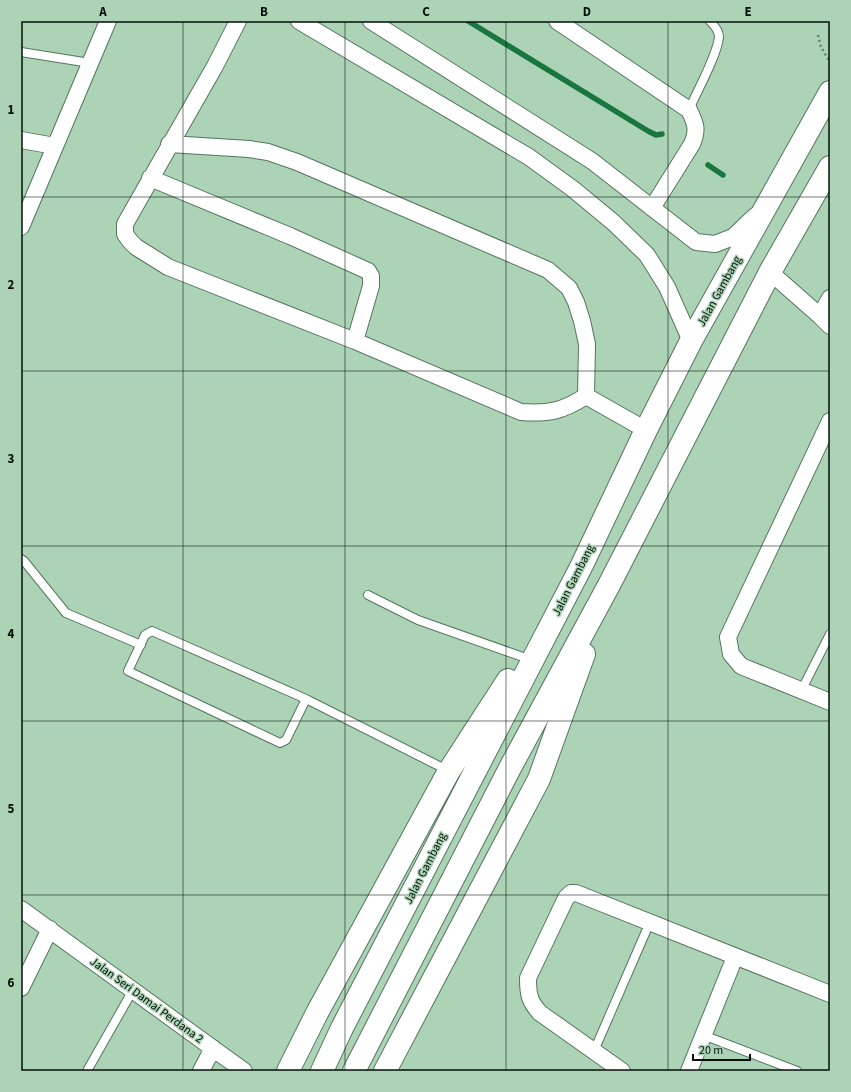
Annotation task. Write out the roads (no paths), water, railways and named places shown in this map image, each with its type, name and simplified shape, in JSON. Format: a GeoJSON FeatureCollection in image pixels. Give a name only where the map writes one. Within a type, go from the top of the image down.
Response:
{"type":"FeatureCollection","features":[{"type":"Feature","properties":{"kind":"highway","name":"Jalan Gambang"},"geometry":{"type":"LineString","coordinates":[[322,1071],[342,1028],[582,565],[646,430],[691,341],[830,92]]}},
{"type":"Feature","properties":{"kind":"highway"},"geometry":{"type":"LineString","coordinates":[[354,1071],[511,766],[609,585],[770,272],[830,167]]}},
{"type":"Feature","properties":{"kind":"highway"},"geometry":{"type":"LineString","coordinates":[[288,1071],[317,1013],[449,771],[582,565]]}},
{"type":"Feature","properties":{"kind":"highway"},"geometry":{"type":"LineString","coordinates":[[386,1071],[539,779],[609,585]]}},
{"type":"Feature","properties":{"kind":"street"},"geometry":{"type":"LineString","coordinates":[[21,227],[108,21]]}},
{"type":"Feature","properties":{"kind":"street"},"geometry":{"type":"LineString","coordinates":[[238,21],[215,66],[169,144],[125,224],[125,234],[136,247],[168,267],[355,341],[521,412],[538,413],[556,410],[571,406],[586,396]]}},
{"type":"Feature","properties":{"kind":"street"},"geometry":{"type":"LineString","coordinates":[[299,21],[529,157],[573,189],[614,223],[647,255],[667,287],[691,341]]}},
{"type":"Feature","properties":{"kind":"street"},"geometry":{"type":"LineString","coordinates":[[371,21],[592,161],[696,242],[715,244],[733,237],[770,201]]}},
{"type":"Feature","properties":{"kind":"street"},"geometry":{"type":"LineString","coordinates":[[557,21],[688,110],[695,122],[696,135],[692,144],[652,208]]}},
{"type":"Feature","properties":{"kind":"street"},"geometry":{"type":"LineString","coordinates":[[21,140],[55,146]]}},
{"type":"Feature","properties":{"kind":"street"},"geometry":{"type":"LineString","coordinates":[[169,144],[249,149],[268,152],[297,162],[548,270],[569,288],[576,302],[582,321],[587,344],[586,396]]}},
{"type":"Feature","properties":{"kind":"street"},"geometry":{"type":"LineString","coordinates":[[150,178],[283,233],[368,271],[371,276],[371,286],[355,341]]}},
{"type":"Feature","properties":{"kind":"street"},"geometry":{"type":"LineString","coordinates":[[770,272],[825,321],[830,298]]}},
{"type":"Feature","properties":{"kind":"street"},"geometry":{"type":"LineString","coordinates":[[586,396],[646,430]]}},
{"type":"Feature","properties":{"kind":"street"},"geometry":{"type":"LineString","coordinates":[[830,421],[728,637],[731,654],[741,666],[830,702]]}},
{"type":"Feature","properties":{"kind":"street"},"geometry":{"type":"LineString","coordinates":[[622,1071],[540,1013],[530,1000],[528,978],[566,898],[571,893],[576,893],[830,994]]}},
{"type":"Feature","properties":{"kind":"street","name":"Jalan Seri Damai Perdana 2"},"geometry":{"type":"LineString","coordinates":[[21,908],[244,1071]]}},
{"type":"Feature","properties":{"kind":"street"},"geometry":{"type":"LineString","coordinates":[[21,988],[50,930]]}},
{"type":"Feature","properties":{"kind":"street"},"geometry":{"type":"LineString","coordinates":[[689,1071],[735,957]]}},
{"type":"Feature","properties":{"kind":"street"},"geometry":{"type":"LineString","coordinates":[[201,1071],[213,1048]]}},
{"type":"Feature","properties":{"kind":"lane"},"geometry":{"type":"LineString","coordinates":[[688,110],[715,51],[719,35],[715,25],[710,21]]}},
{"type":"Feature","properties":{"kind":"lane"},"geometry":{"type":"LineString","coordinates":[[21,52],[90,63]]}},
{"type":"Feature","properties":{"kind":"lane"},"geometry":{"type":"LineString","coordinates":[[21,559],[66,614],[141,645]]}},
{"type":"Feature","properties":{"kind":"lane"},"geometry":{"type":"LineString","coordinates":[[368,595],[418,620],[523,657]]}},
{"type":"Feature","properties":{"kind":"lane"},"geometry":{"type":"LineString","coordinates":[[306,699],[286,740],[280,743],[128,671],[145,635],[152,631],[306,699],[449,771]]}},
{"type":"Feature","properties":{"kind":"lane"},"geometry":{"type":"LineString","coordinates":[[801,691],[830,634]]}},
{"type":"Feature","properties":{"kind":"lane"},"geometry":{"type":"LineString","coordinates":[[594,1051],[650,922]]}},
{"type":"Feature","properties":{"kind":"lane"},"geometry":{"type":"LineString","coordinates":[[87,1071],[133,990]]}},
{"type":"Feature","properties":{"kind":"lane"},"geometry":{"type":"LineString","coordinates":[[703,1035],[796,1071]]}},
{"type":"Feature","properties":{"kind":"waterway"},"geometry":{"type":"LineString","coordinates":[[468,21],[648,131],[656,135],[662,134]]}},
{"type":"Feature","properties":{"kind":"waterway"},"geometry":{"type":"LineString","coordinates":[[708,165],[723,175]]}}]}
